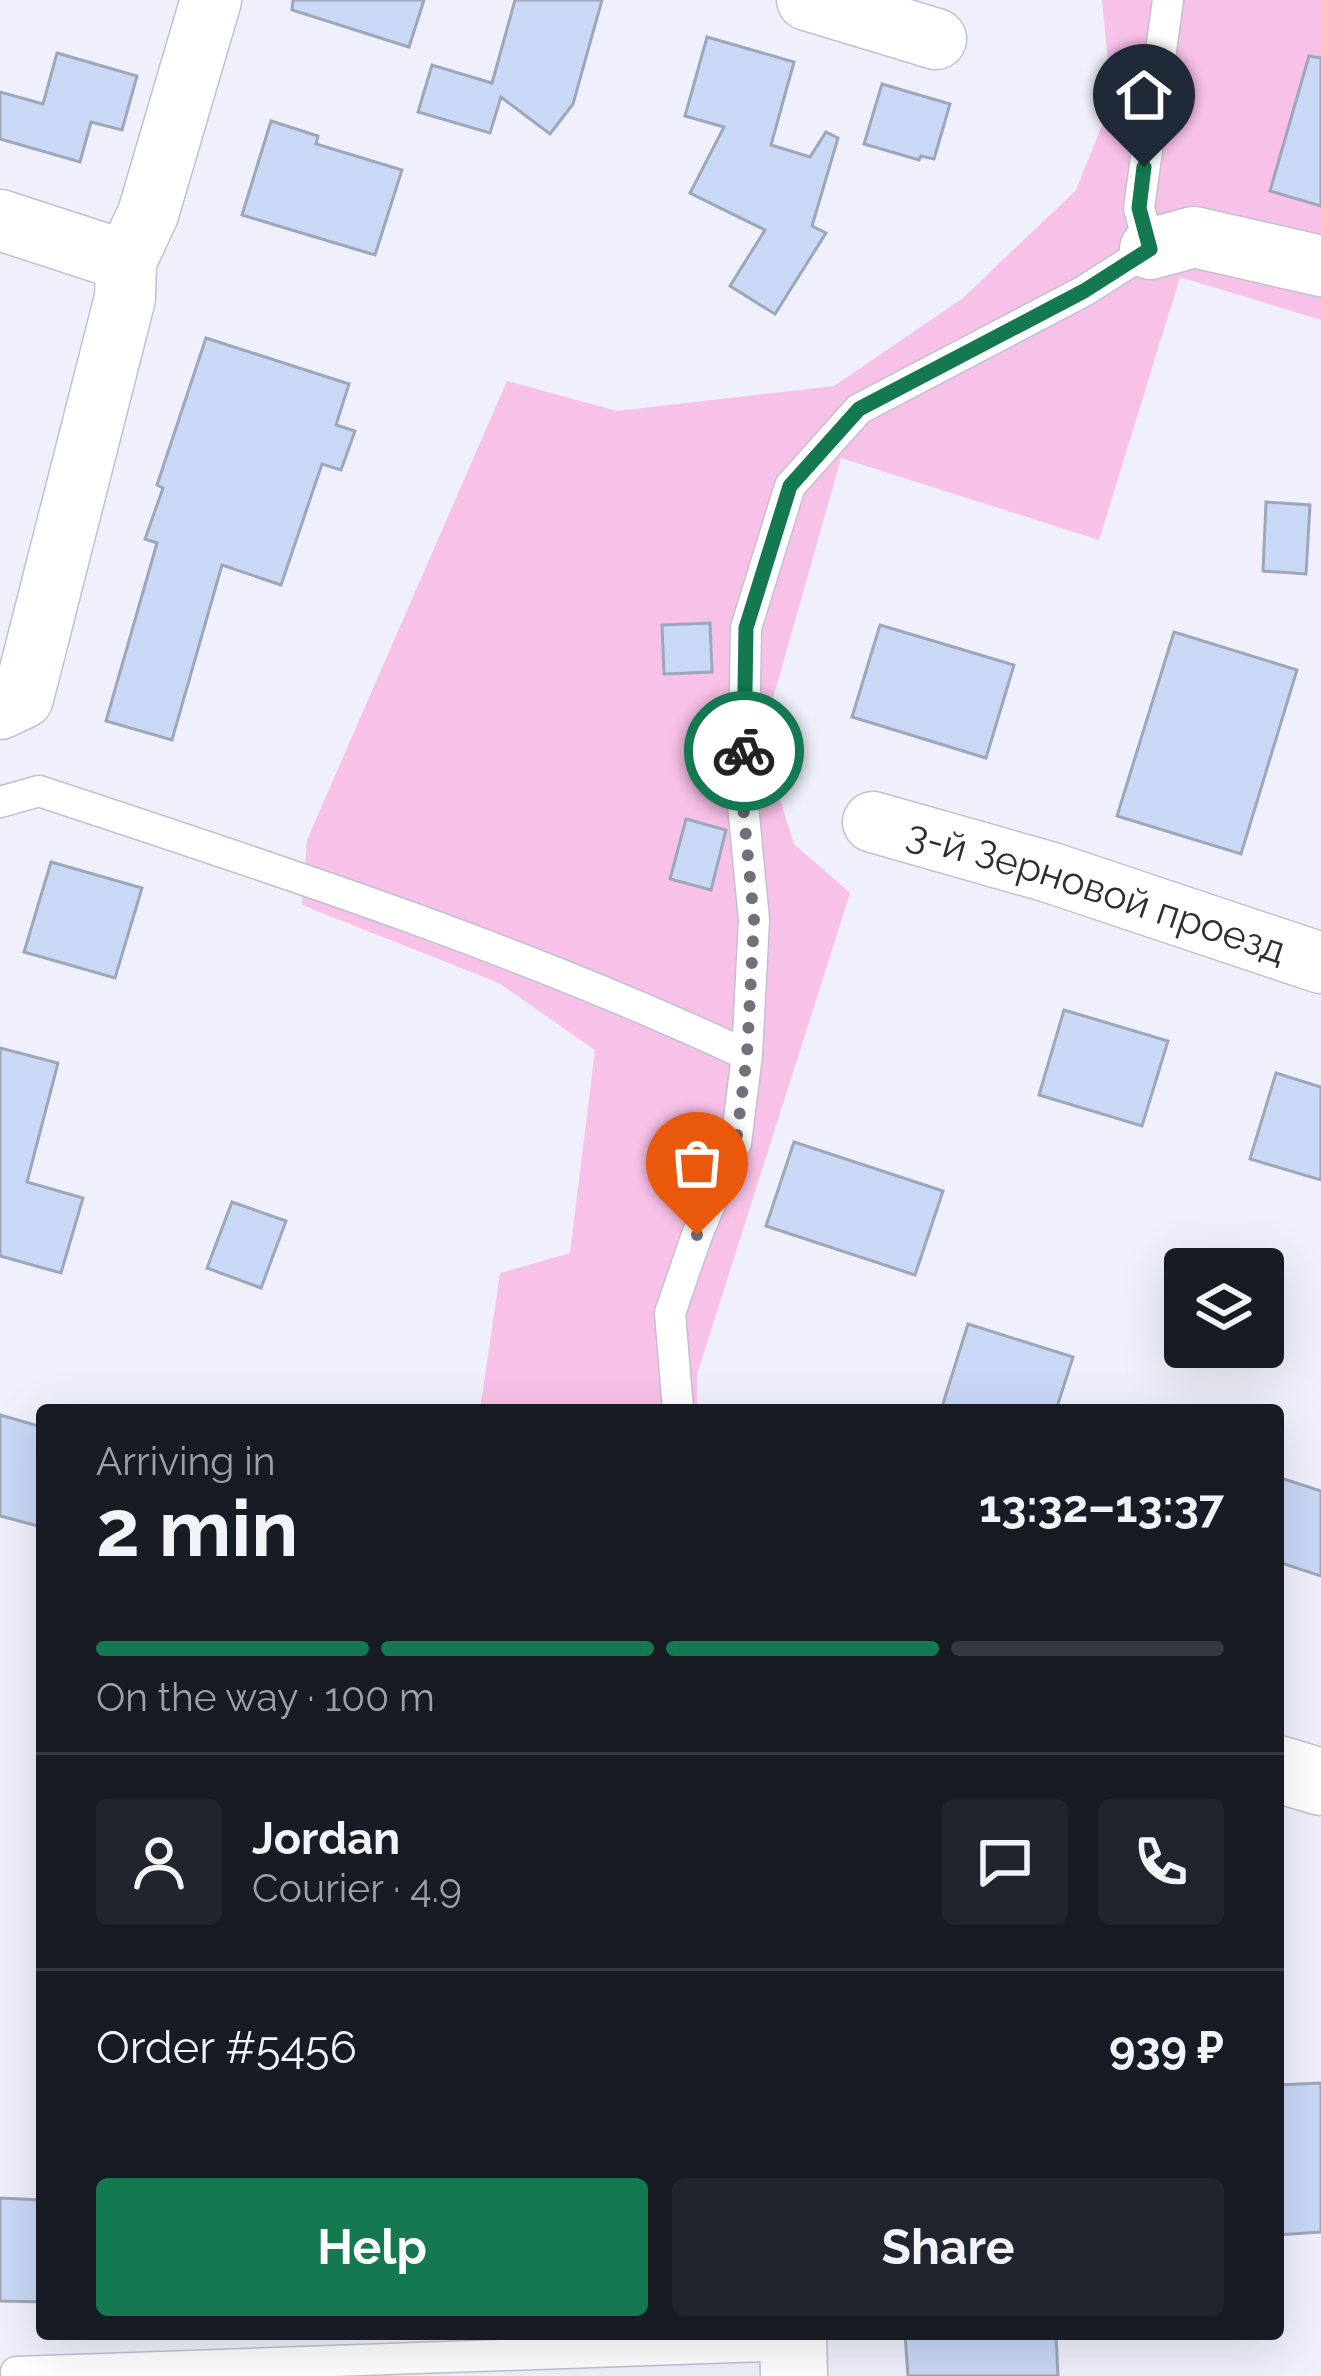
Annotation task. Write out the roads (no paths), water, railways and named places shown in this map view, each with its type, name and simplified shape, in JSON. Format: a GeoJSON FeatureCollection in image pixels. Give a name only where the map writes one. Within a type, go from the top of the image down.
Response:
{"type":"FeatureCollection","features":[{"type":"Feature","properties":{"kind":"street"},"geometry":{"type":"LineString","coordinates":[[0,709],[23,698],[125,298],[126,260],[148,214],[212,0]]}},
{"type":"Feature","properties":{"kind":"street"},"geometry":{"type":"LineString","coordinates":[[807,0],[936,39]]}},
{"type":"Feature","properties":{"kind":"street"},"geometry":{"type":"LineString","coordinates":[[0,220],[126,260]]}},
{"type":"Feature","properties":{"kind":"street"},"geometry":{"type":"LineString","coordinates":[[1150,249],[1194,237],[1321,266]]}},
{"type":"Feature","properties":{"kind":"street","name":"3-й Зерновой проезд"},"geometry":{"type":"LineString","coordinates":[[873,822],[1049,872],[1321,963]]}},
{"type":"Feature","properties":{"kind":"street"},"geometry":{"type":"LineString","coordinates":[[1284,1771],[1321,1782]]}},
{"type":"Feature","properties":{"kind":"lane"},"geometry":{"type":"LineString","coordinates":[[678,1404],[670,1313],[736,1143],[747,1055],[754,920],[743,805],[746,628],[790,486],[859,409],[1084,291],[1150,249],[1139,208],[1168,0]]}},
{"type":"Feature","properties":{"kind":"lane"},"geometry":{"type":"LineString","coordinates":[[0,802],[39,791],[352,895],[670,1019],[747,1055]]}},
{"type":"Feature","properties":{"kind":"lane"},"geometry":{"type":"LineString","coordinates":[[16,2372],[794,2352]]}}]}
